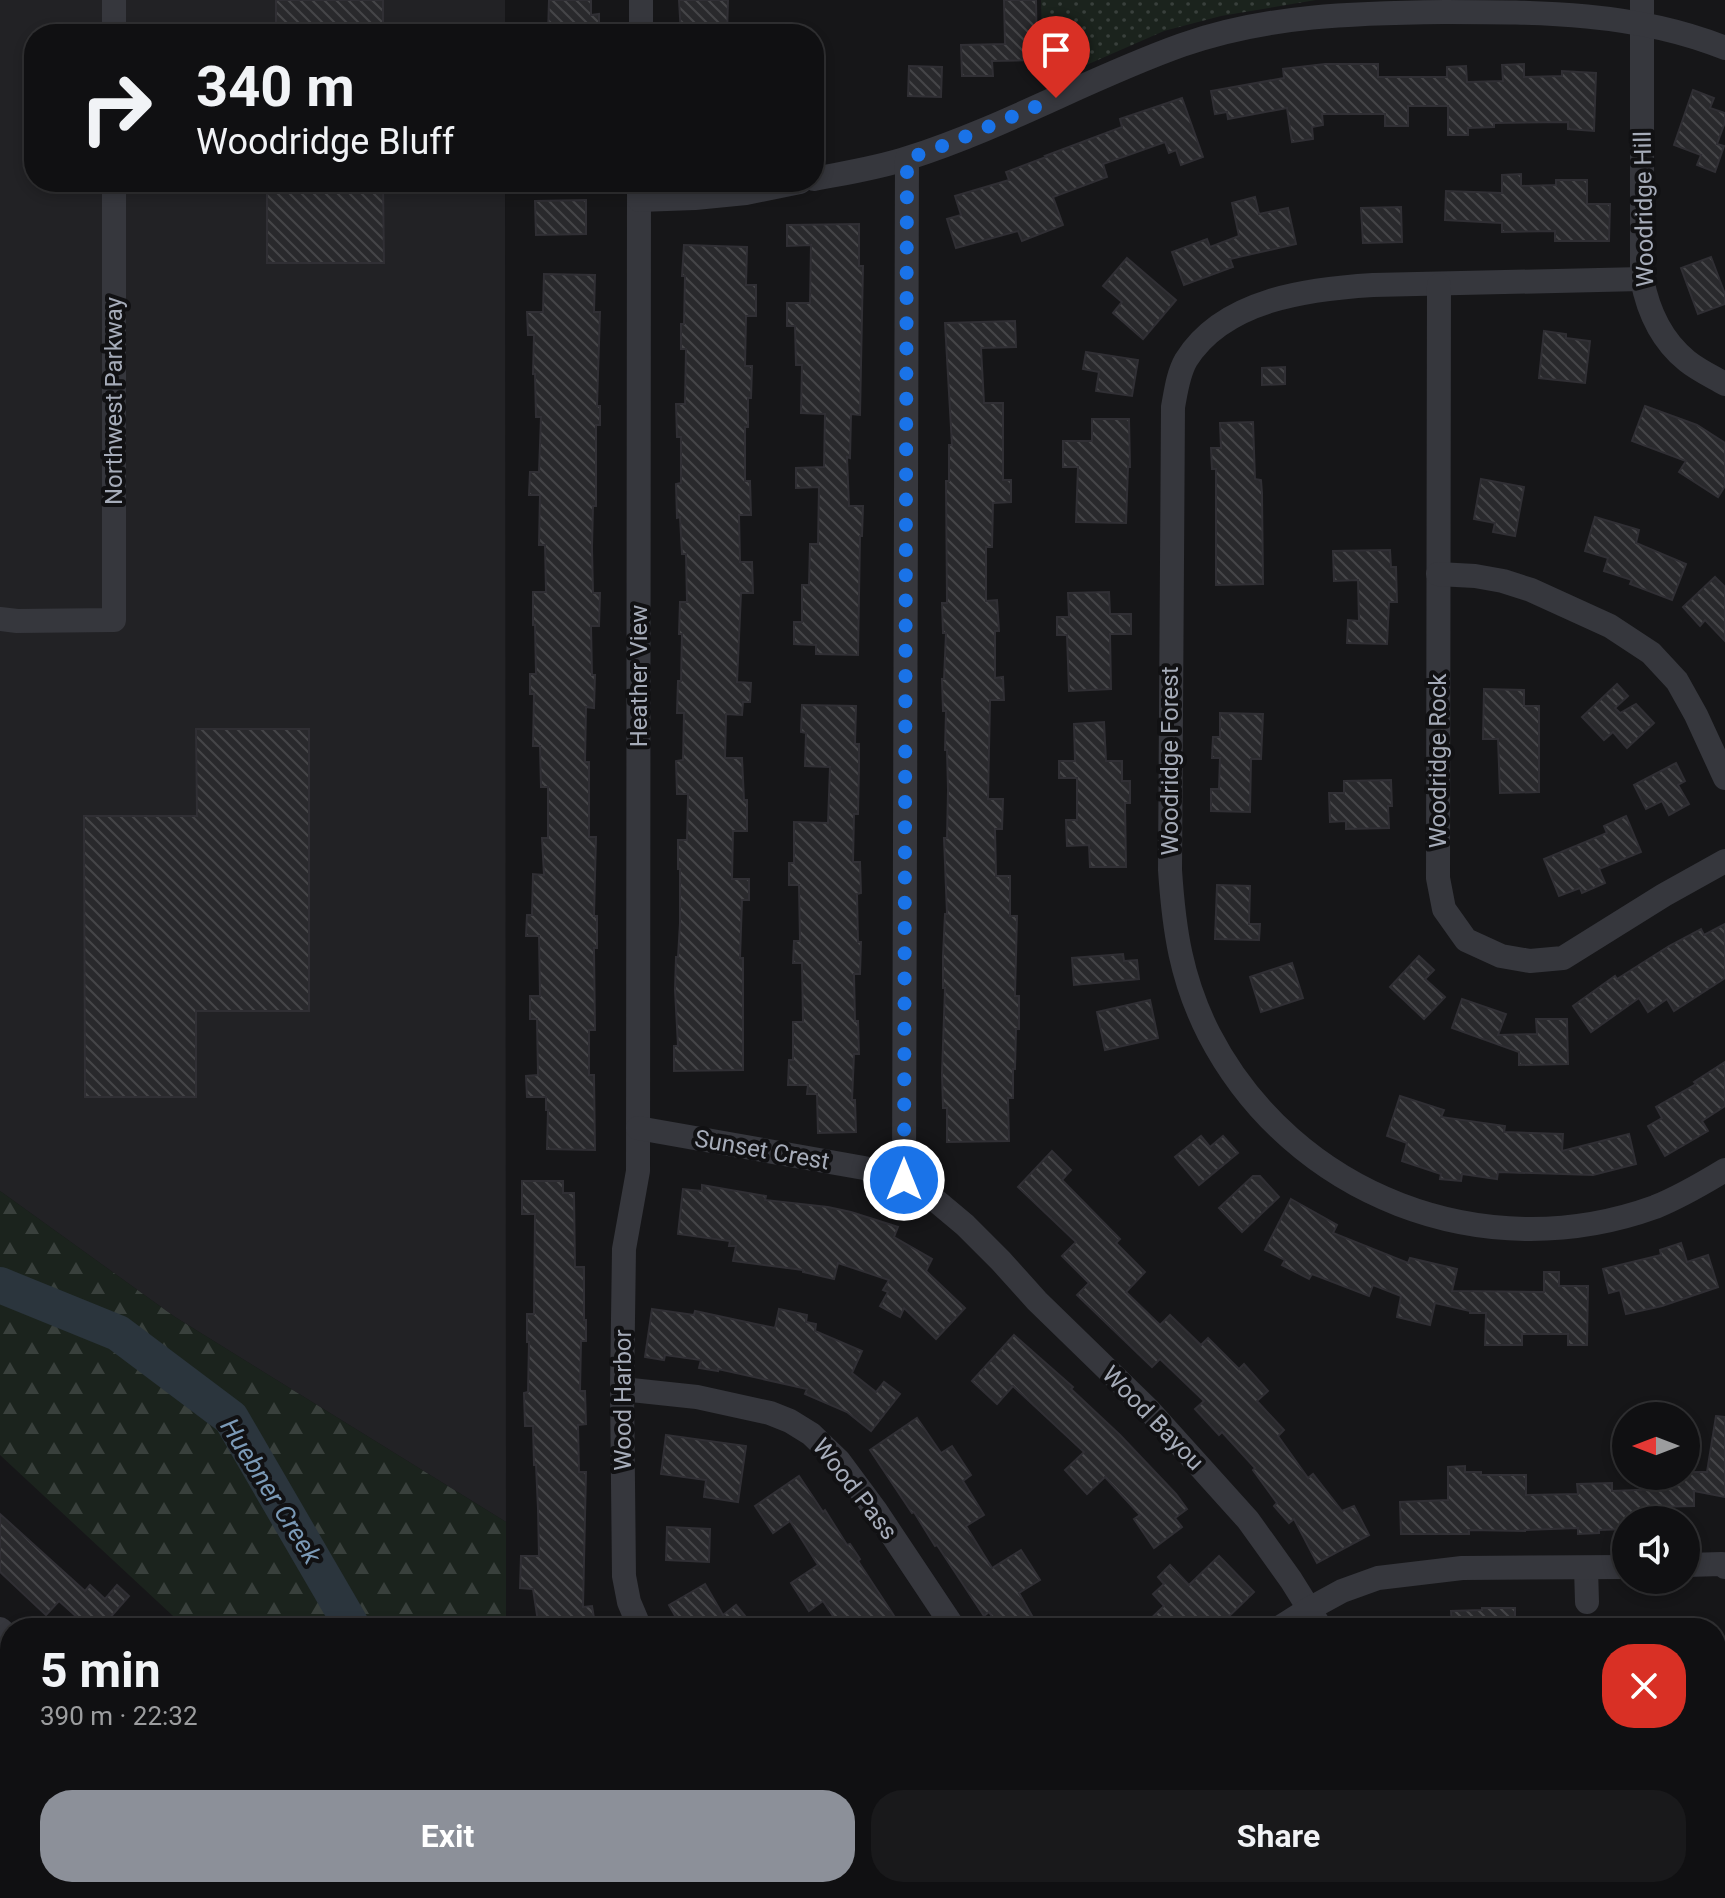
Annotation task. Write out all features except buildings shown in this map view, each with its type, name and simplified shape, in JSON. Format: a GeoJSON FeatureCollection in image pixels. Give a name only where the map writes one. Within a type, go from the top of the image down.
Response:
{"type":"FeatureCollection","features":[{"type":"Feature","properties":{"kind":"street"},"geometry":{"type":"LineString","coordinates":[[114,0],[114,24]]}},
{"type":"Feature","properties":{"kind":"street"},"geometry":{"type":"LineString","coordinates":[[641,0],[641,24]]}},
{"type":"Feature","properties":{"kind":"street"},"geometry":{"type":"LineString","coordinates":[[824,177],[907,159],[1185,44],[1247,27],[1311,17],[1501,12],[1601,17],[1642,12],[1666,28],[1725,48]]}},
{"type":"Feature","properties":{"kind":"street","name":"Woodridge Hill"},"geometry":{"type":"LineString","coordinates":[[1642,12],[1642,279],[1647,302],[1662,335],[1687,361],[1725,384]]}},
{"type":"Feature","properties":{"kind":"street"},"geometry":{"type":"LineString","coordinates":[[904,1180],[907,159]]}},
{"type":"Feature","properties":{"kind":"street","name":"Northwest Parkway"},"geometry":{"type":"LineString","coordinates":[[0,619],[114,620],[114,192]]}},
{"type":"Feature","properties":{"kind":"street","name":"Heather View"},"geometry":{"type":"LineString","coordinates":[[638,1171],[639,192]]}},
{"type":"Feature","properties":{"kind":"street"},"geometry":{"type":"LineString","coordinates":[[647,192],[695,198],[751,192]]}},
{"type":"Feature","properties":{"kind":"street","name":"Woodridge Forest"},"geometry":{"type":"LineString","coordinates":[[1642,279],[1343,287],[1307,292],[1238,314],[1208,333],[1186,361],[1173,407],[1170,870],[1174,926],[1193,999],[1227,1066],[1274,1124],[1302,1149],[1365,1190],[1435,1217],[1484,1226],[1547,1229],[1584,1225],[1657,1206],[1691,1191],[1725,1170]]}},
{"type":"Feature","properties":{"kind":"street","name":"Woodridge Rock"},"geometry":{"type":"LineString","coordinates":[[1439,285],[1438,878],[1444,909],[1466,940],[1501,956],[1530,961],[1563,958],[1725,861]]}},
{"type":"Feature","properties":{"kind":"street"},"geometry":{"type":"LineString","coordinates":[[1438,574],[1475,576],[1531,590],[1610,626],[1651,653],[1677,681],[1725,778]]}},
{"type":"Feature","properties":{"kind":"street","name":"Sunset Crest"},"geometry":{"type":"LineString","coordinates":[[638,1128],[864,1168],[904,1180],[928,1194],[965,1225]]}},
{"type":"Feature","properties":{"kind":"street","name":"Wood Harbor"},"geometry":{"type":"LineString","coordinates":[[636,1618],[624,1576],[622,1389],[624,1249],[638,1171]]}},
{"type":"Feature","properties":{"kind":"street","name":"Wood Bayou"},"geometry":{"type":"LineString","coordinates":[[965,1225],[1037,1301],[1148,1409],[1239,1510],[1315,1618]]}},
{"type":"Feature","properties":{"kind":"street","name":"Wood Pass"},"geometry":{"type":"LineString","coordinates":[[622,1389],[697,1397],[770,1413],[811,1434],[826,1446],[848,1473],[948,1618]]}},
{"type":"Feature","properties":{"kind":"street"},"geometry":{"type":"LineString","coordinates":[[1700,1565],[1722,1564],[1725,1567]]}},
{"type":"Feature","properties":{"kind":"street"},"geometry":{"type":"LineString","coordinates":[[1315,1618],[1342,1591],[1378,1578],[1462,1568],[1612,1567]]}},
{"type":"Feature","properties":{"kind":"street"},"geometry":{"type":"LineString","coordinates":[[1586,1568],[1587,1602]]}},
{"type":"Feature","properties":{"kind":"shaded area"},"geometry":{"type":"Polygon","coordinates":[[[0,0],[505,0],[505,24],[24,24],[24,192],[505,192],[506,1522],[175,1317],[0,1191],[0,0]]]}},
{"type":"Feature","properties":{"kind":"green space"},"geometry":{"type":"Polygon","coordinates":[[[1041,0],[1316,0],[1221,16],[1164,31],[1043,84],[1041,0]]]}},
{"type":"Feature","properties":{"kind":"green space"},"geometry":{"type":"Polygon","coordinates":[[[0,1191],[175,1317],[506,1522],[506,1618],[175,1618],[0,1455],[0,1191]]]}},
{"type":"Feature","properties":{"kind":"waterway","name":"Huebner Creek"},"geometry":{"type":"LineString","coordinates":[[0,1285],[118,1333],[231,1418],[347,1618]]}},
{"type":"Feature","properties":{"kind":"route"},"geometry":{"type":"LineString","coordinates":[[904,1180],[907,159],[1056,98]]}}]}
